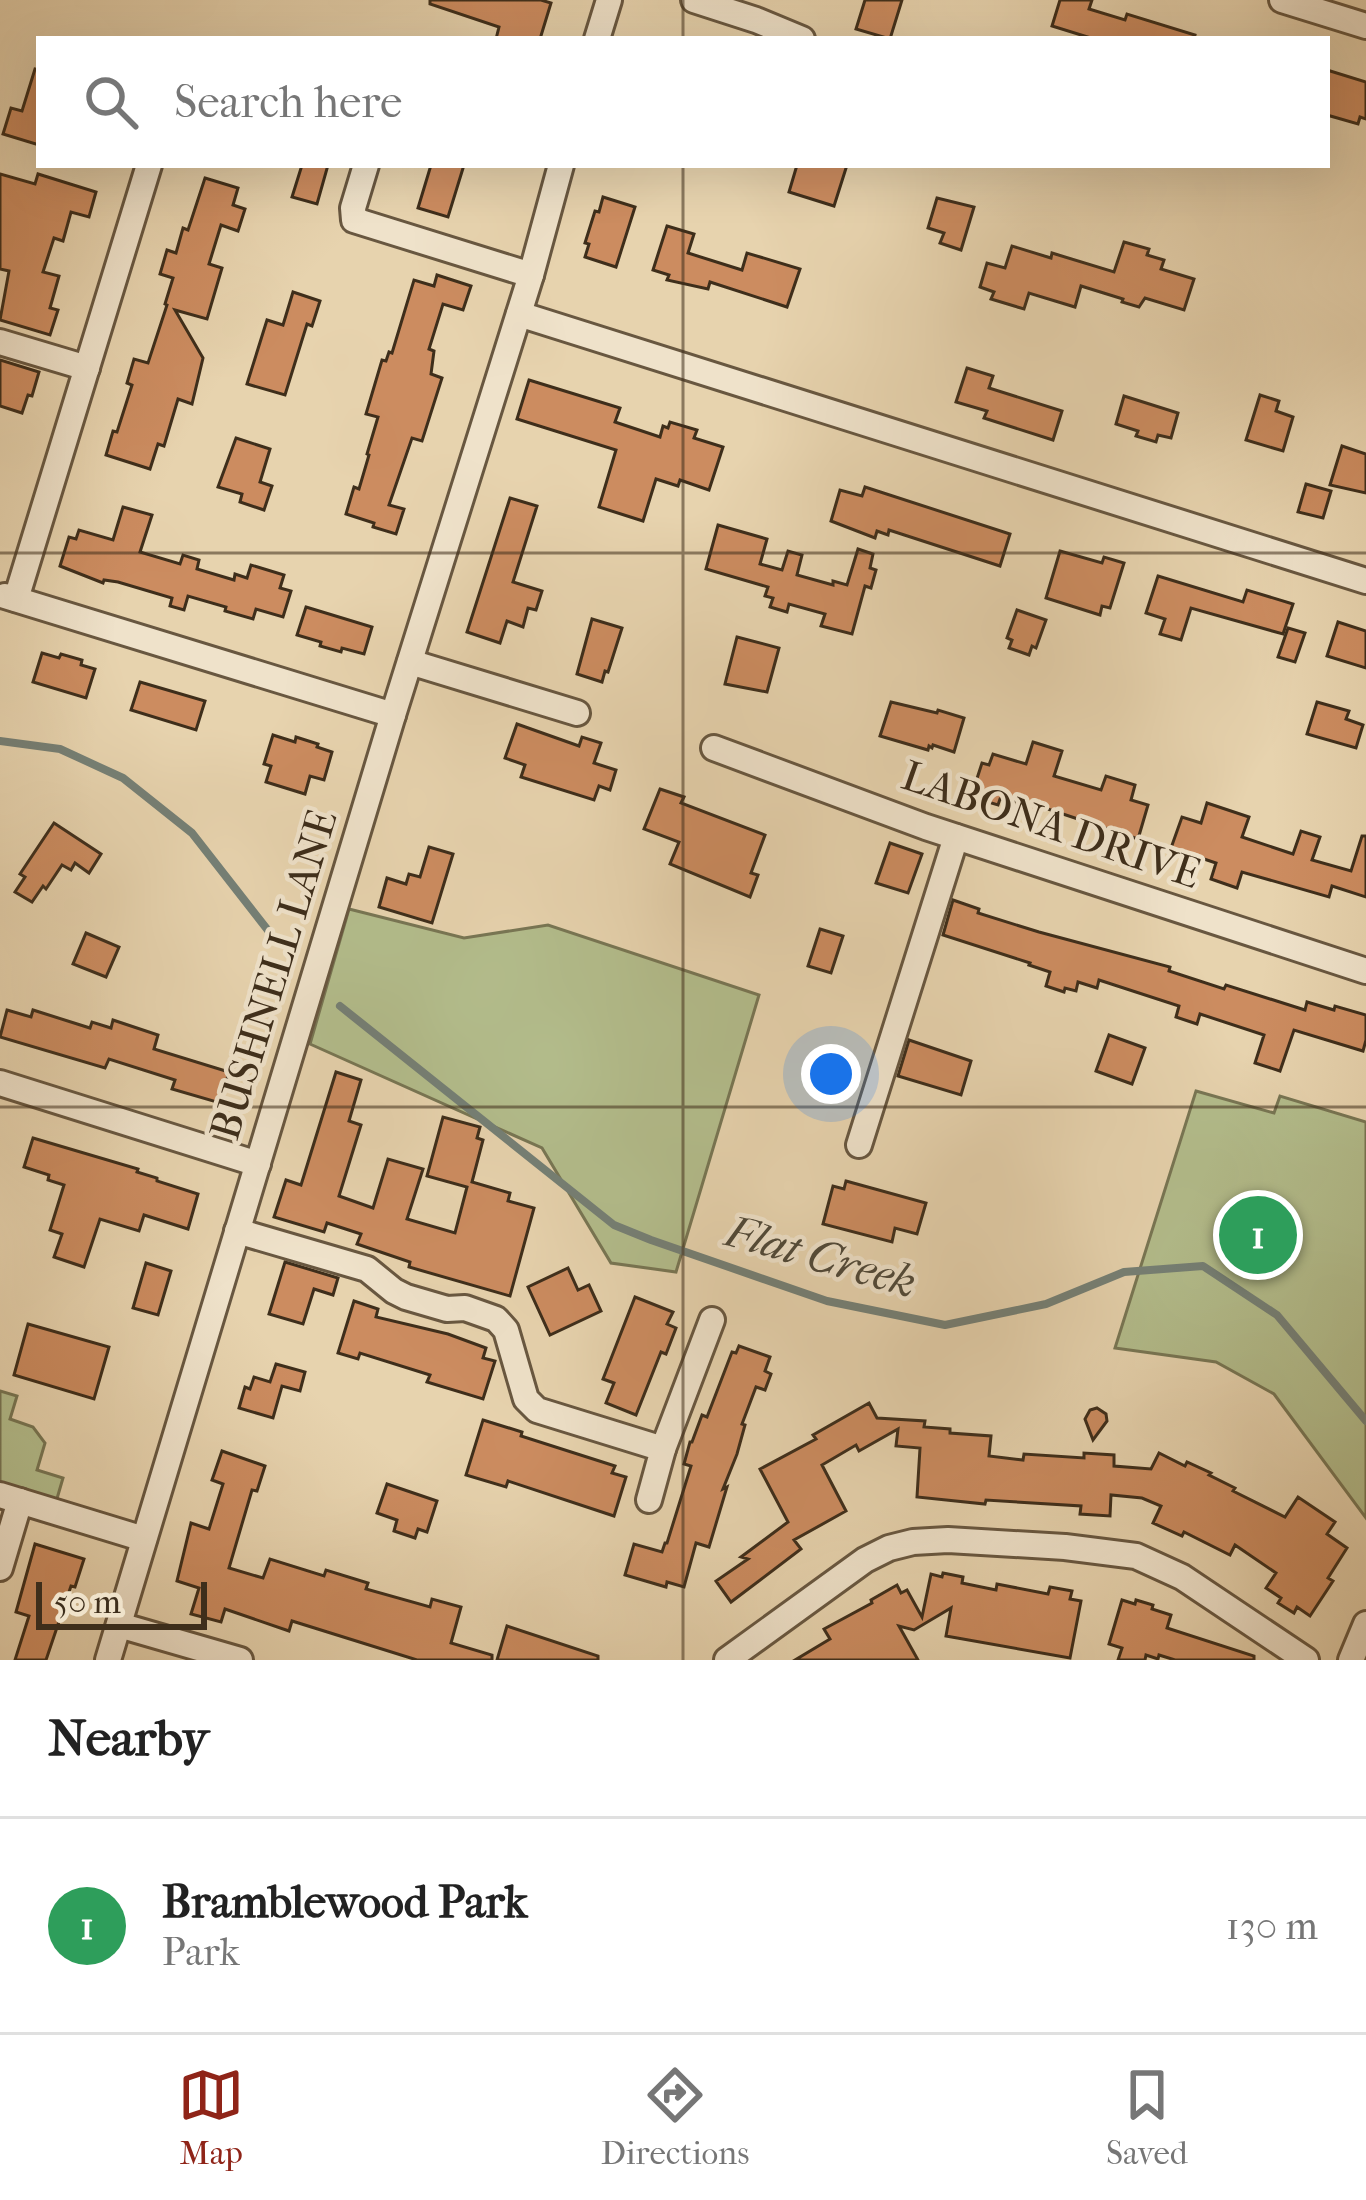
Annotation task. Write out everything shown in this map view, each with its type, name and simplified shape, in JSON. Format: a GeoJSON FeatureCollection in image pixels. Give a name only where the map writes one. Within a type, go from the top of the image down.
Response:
{"type":"FeatureCollection","features":[{"type":"Feature","properties":{"kind":"street"},"geometry":{"type":"LineString","coordinates":[[598,36],[609,0]]}},
{"type":"Feature","properties":{"kind":"street"},"geometry":{"type":"LineString","coordinates":[[694,0],[795,36]]}},
{"type":"Feature","properties":{"kind":"street"},"geometry":{"type":"LineString","coordinates":[[1282,0],[1336,8],[1366,26]]}},
{"type":"Feature","properties":{"kind":"street"},"geometry":{"type":"LineString","coordinates":[[148,168],[8,596],[393,715]]}},
{"type":"Feature","properties":{"kind":"street"},"geometry":{"type":"LineString","coordinates":[[365,168],[352,208],[353,220],[531,275]]}},
{"type":"Feature","properties":{"kind":"street","name":"BUSHNELL LANE"},"geometry":{"type":"LineString","coordinates":[[107,1660],[560,168]]}},
{"type":"Feature","properties":{"kind":"street"},"geometry":{"type":"LineString","coordinates":[[519,314],[1366,581]]}},
{"type":"Feature","properties":{"kind":"street"},"geometry":{"type":"LineString","coordinates":[[0,342],[86,368]]}},
{"type":"Feature","properties":{"kind":"street"},"geometry":{"type":"LineString","coordinates":[[410,662],[577,713]]}},
{"type":"Feature","properties":{"kind":"street","name":"LABONA DRIVE"},"geometry":{"type":"LineString","coordinates":[[714,748],[956,837],[1366,971]]}},
{"type":"Feature","properties":{"kind":"street"},"geometry":{"type":"LineString","coordinates":[[859,1145],[956,837]]}},
{"type":"Feature","properties":{"kind":"street"},"geometry":{"type":"LineString","coordinates":[[0,1083],[258,1164]]}},
{"type":"Feature","properties":{"kind":"street"},"geometry":{"type":"LineString","coordinates":[[237,1231],[367,1269],[406,1297],[496,1319],[506,1330],[526,1399],[537,1410],[663,1449]]}},
{"type":"Feature","properties":{"kind":"street"},"geometry":{"type":"LineString","coordinates":[[649,1500],[663,1449],[712,1320]]}},
{"type":"Feature","properties":{"kind":"street"},"geometry":{"type":"LineString","coordinates":[[0,1568],[10,1498],[144,1539]]}},
{"type":"Feature","properties":{"kind":"street"},"geometry":{"type":"LineString","coordinates":[[727,1660],[865,1560],[913,1542],[948,1540],[1136,1556],[1182,1576],[1306,1660]]}},
{"type":"Feature","properties":{"kind":"street"},"geometry":{"type":"LineString","coordinates":[[119,1624],[240,1660]]}},
{"type":"Feature","properties":{"kind":"street"},"geometry":{"type":"LineString","coordinates":[[1351,1660],[1366,1624]]}},
{"type":"Feature","properties":{"kind":"green space"},"geometry":{"type":"Polygon","coordinates":[[[349,909],[464,938],[548,925],[759,995],[676,1272],[611,1263],[542,1148],[310,1044],[349,909]]]}},
{"type":"Feature","properties":{"kind":"green space"},"geometry":{"type":"Polygon","coordinates":[[[1196,1091],[1274,1113],[1280,1096],[1366,1122],[1366,1518],[1274,1394],[1216,1362],[1115,1348],[1196,1091]]]}},
{"type":"Feature","properties":{"kind":"green space"},"geometry":{"type":"Polygon","coordinates":[[[0,1391],[17,1396],[10,1419],[33,1427],[45,1443],[37,1470],[63,1478],[56,1502],[0,1484],[0,1391]]]}},
{"type":"Feature","properties":{"kind":"building"},"geometry":{"type":"Polygon","coordinates":[[[430,0],[551,3],[541,36],[497,36],[499,27],[430,4],[430,0]]]}},
{"type":"Feature","properties":{"kind":"building"},"geometry":{"type":"Polygon","coordinates":[[[865,0],[902,0],[891,36],[856,29],[865,0]]]}},
{"type":"Feature","properties":{"kind":"building"},"geometry":{"type":"Polygon","coordinates":[[[1060,0],[1092,0],[1089,9],[1125,20],[1127,14],[1195,35],[1084,36],[1052,26],[1060,0]]]}},
{"type":"Feature","properties":{"kind":"building"},"geometry":{"type":"Polygon","coordinates":[[[36,69],[36,144],[3,134],[11,108],[22,111],[36,69]]]}},
{"type":"Feature","properties":{"kind":"building"},"geometry":{"type":"Polygon","coordinates":[[[1330,71],[1366,82],[1366,119],[1360,117],[1358,124],[1330,116],[1330,71]]]}},
{"type":"Feature","properties":{"kind":"building"},"geometry":{"type":"Polygon","coordinates":[[[301,168],[327,168],[317,204],[292,197],[301,168]]]}},
{"type":"Feature","properties":{"kind":"building"},"geometry":{"type":"Polygon","coordinates":[[[430,168],[463,168],[448,217],[418,208],[430,168]]]}},
{"type":"Feature","properties":{"kind":"building"},"geometry":{"type":"Polygon","coordinates":[[[796,168],[846,168],[834,206],[789,192],[796,168]]]}},
{"type":"Feature","properties":{"kind":"building"},"geometry":{"type":"Polygon","coordinates":[[[0,174],[35,184],[38,174],[96,192],[89,217],[71,212],[63,241],[54,238],[43,272],[59,276],[50,308],[58,310],[50,335],[0,320],[9,271],[0,269],[0,174]]]}},
{"type":"Feature","properties":{"kind":"building"},"geometry":{"type":"Polygon","coordinates":[[[205,178],[238,188],[233,205],[245,209],[238,231],[221,225],[209,264],[222,268],[207,319],[175,310],[203,358],[192,404],[178,399],[164,446],[158,444],[150,469],[106,455],[132,385],[127,383],[134,359],[148,363],[167,305],[173,278],[160,274],[167,250],[176,253],[205,178]]]}},
{"type":"Feature","properties":{"kind":"building"},"geometry":{"type":"Polygon","coordinates":[[[603,197],[635,207],[616,267],[585,257],[589,244],[585,243],[603,197]]]}},
{"type":"Feature","properties":{"kind":"building"},"geometry":{"type":"Polygon","coordinates":[[[937,198],[974,207],[961,250],[940,243],[944,233],[928,228],[937,198]]]}},
{"type":"Feature","properties":{"kind":"building"},"geometry":{"type":"Polygon","coordinates":[[[667,226],[694,234],[688,253],[742,270],[747,253],[800,269],[787,307],[710,282],[708,289],[667,280],[669,275],[653,270],[667,226]]]}},
{"type":"Feature","properties":{"kind":"building"},"geometry":{"type":"Polygon","coordinates":[[[1124,242],[1149,249],[1147,255],[1164,260],[1161,269],[1194,279],[1184,310],[1145,298],[1139,307],[1081,286],[1075,307],[1029,293],[1024,309],[991,299],[994,292],[980,287],[987,263],[1005,268],[1012,246],[1114,272],[1124,242]]]}},
{"type":"Feature","properties":{"kind":"building"},"geometry":{"type":"Polygon","coordinates":[[[437,275],[471,286],[463,310],[443,304],[429,349],[434,351],[431,374],[442,378],[422,441],[412,438],[389,505],[404,509],[396,534],[346,514],[354,487],[359,489],[378,417],[366,414],[382,360],[392,353],[414,280],[434,286],[437,275]]]}},
{"type":"Feature","properties":{"kind":"building"},"geometry":{"type":"Polygon","coordinates":[[[293,292],[320,301],[312,326],[307,324],[285,395],[247,384],[267,320],[283,325],[293,292]]]}},
{"type":"Feature","properties":{"kind":"building"},"geometry":{"type":"Polygon","coordinates":[[[0,360],[39,372],[22,413],[0,406],[0,360]]]}},
{"type":"Feature","properties":{"kind":"building"},"geometry":{"type":"Polygon","coordinates":[[[967,368],[993,376],[989,388],[1062,411],[1053,440],[984,418],[987,411],[956,402],[967,368]]]}},
{"type":"Feature","properties":{"kind":"building"},"geometry":{"type":"Polygon","coordinates":[[[529,380],[620,408],[615,422],[660,437],[663,426],[668,428],[670,422],[697,430],[694,438],[723,447],[709,490],[680,480],[678,486],[656,479],[643,521],[599,507],[616,450],[517,419],[529,380]]]}},
{"type":"Feature","properties":{"kind":"building"},"geometry":{"type":"Polygon","coordinates":[[[1260,395],[1279,401],[1276,411],[1293,417],[1283,451],[1246,440],[1260,395]]]}},
{"type":"Feature","properties":{"kind":"building"},"geometry":{"type":"Polygon","coordinates":[[[1124,396],[1178,413],[1171,438],[1158,435],[1156,442],[1116,424],[1124,396]]]}},
{"type":"Feature","properties":{"kind":"building"},"geometry":{"type":"Polygon","coordinates":[[[236,438],[270,449],[260,482],[272,486],[264,510],[240,502],[242,494],[218,487],[236,438]]]}},
{"type":"Feature","properties":{"kind":"building"},"geometry":{"type":"Polygon","coordinates":[[[1342,446],[1366,454],[1366,493],[1330,485],[1342,446]]]}},
{"type":"Feature","properties":{"kind":"building"},"geometry":{"type":"Polygon","coordinates":[[[1306,484],[1331,491],[1323,518],[1298,512],[1306,484]]]}},
{"type":"Feature","properties":{"kind":"building"},"geometry":{"type":"Polygon","coordinates":[[[865,487],[1010,534],[1000,566],[889,530],[888,535],[877,531],[875,538],[831,521],[840,490],[862,496],[865,487]]]}},
{"type":"Feature","properties":{"kind":"building"},"geometry":{"type":"Polygon","coordinates":[[[510,498],[537,506],[513,582],[542,591],[536,610],[528,608],[523,627],[507,621],[500,643],[467,632],[510,498]]]}},
{"type":"Feature","properties":{"kind":"building"},"geometry":{"type":"Polygon","coordinates":[[[123,507],[152,515],[140,552],[180,564],[183,555],[199,560],[197,569],[234,580],[235,574],[247,578],[251,565],[284,575],[280,588],[291,591],[283,617],[256,609],[253,619],[188,596],[184,610],[170,606],[172,598],[118,582],[103,583],[60,566],[69,537],[76,539],[79,530],[113,540],[123,507]]]}},
{"type":"Feature","properties":{"kind":"building"},"geometry":{"type":"Polygon","coordinates":[[[718,525],[767,539],[760,564],[782,570],[788,551],[802,555],[797,575],[833,585],[833,581],[847,585],[858,549],[873,554],[870,568],[876,570],[871,588],[865,586],[852,634],[821,626],[825,614],[789,604],[787,612],[770,607],[773,598],[765,596],[768,587],[706,569],[718,525]]]}},
{"type":"Feature","properties":{"kind":"building"},"geometry":{"type":"Polygon","coordinates":[[[1060,551],[1102,563],[1104,557],[1124,563],[1110,608],[1102,606],[1100,615],[1046,598],[1060,551]]]}},
{"type":"Feature","properties":{"kind":"building"},"geometry":{"type":"Polygon","coordinates":[[[1158,576],[1243,602],[1247,590],[1293,604],[1283,634],[1191,608],[1181,640],[1160,634],[1165,619],[1146,613],[1158,576]]]}},
{"type":"Feature","properties":{"kind":"building"},"geometry":{"type":"Polygon","coordinates":[[[306,607],[372,627],[364,654],[342,648],[341,652],[297,635],[306,607]]]}},
{"type":"Feature","properties":{"kind":"building"},"geometry":{"type":"Polygon","coordinates":[[[1017,610],[1046,620],[1029,655],[1009,648],[1012,640],[1007,638],[1017,610]]]}},
{"type":"Feature","properties":{"kind":"building"},"geometry":{"type":"Polygon","coordinates":[[[592,619],[622,628],[602,682],[577,674],[592,619]]]}},
{"type":"Feature","properties":{"kind":"building"},"geometry":{"type":"Polygon","coordinates":[[[1338,622],[1366,631],[1366,668],[1327,656],[1338,622]]]}},
{"type":"Feature","properties":{"kind":"building"},"geometry":{"type":"Polygon","coordinates":[[[1288,628],[1305,633],[1295,662],[1278,657],[1288,628]]]}},
{"type":"Feature","properties":{"kind":"building"},"geometry":{"type":"Polygon","coordinates":[[[737,637],[779,648],[767,692],[725,684],[737,637]]]}},
{"type":"Feature","properties":{"kind":"building"},"geometry":{"type":"Polygon","coordinates":[[[42,653],[82,660],[81,665],[95,669],[86,698],[33,682],[42,653]]]}},
{"type":"Feature","properties":{"kind":"building"},"geometry":{"type":"Polygon","coordinates":[[[140,682],[205,701],[196,730],[131,710],[140,682]]]}},
{"type":"Feature","properties":{"kind":"building"},"geometry":{"type":"Polygon","coordinates":[[[891,702],[964,718],[954,752],[880,736],[891,702]]]}},
{"type":"Feature","properties":{"kind":"building"},"geometry":{"type":"Polygon","coordinates":[[[1317,702],[1349,711],[1346,719],[1363,725],[1356,748],[1307,734],[1317,702]]]}},
{"type":"Feature","properties":{"kind":"building"},"geometry":{"type":"Polygon","coordinates":[[[517,724],[579,746],[582,737],[601,743],[594,763],[616,770],[610,790],[599,786],[594,800],[521,777],[525,765],[505,758],[517,724]]]}},
{"type":"Feature","properties":{"kind":"building"},"geometry":{"type":"Polygon","coordinates":[[[273,735],[295,742],[296,737],[332,752],[324,780],[310,776],[305,794],[266,782],[271,766],[264,764],[273,735]]]}},
{"type":"Feature","properties":{"kind":"building"},"geometry":{"type":"Polygon","coordinates":[[[1033,742],[1062,751],[1054,776],[1101,790],[1106,776],[1135,785],[1131,800],[1148,805],[1138,839],[1015,798],[1014,803],[1000,799],[998,805],[971,797],[982,763],[989,765],[993,754],[1026,764],[1033,742]]]}},
{"type":"Feature","properties":{"kind":"building"},"geometry":{"type":"Polygon","coordinates":[[[660,789],[684,797],[681,803],[765,835],[751,873],[758,875],[750,897],[670,864],[679,842],[644,829],[660,789]]]}},
{"type":"Feature","properties":{"kind":"building"},"geometry":{"type":"Polygon","coordinates":[[[1207,803],[1249,817],[1242,837],[1293,854],[1301,831],[1320,837],[1312,860],[1351,871],[1362,836],[1366,836],[1366,897],[1332,886],[1329,897],[1242,872],[1237,888],[1211,879],[1216,863],[1171,848],[1182,817],[1201,823],[1207,803]]]}},
{"type":"Feature","properties":{"kind":"building"},"geometry":{"type":"Polygon","coordinates":[[[54,823],[101,854],[89,873],[75,863],[71,870],[62,865],[32,902],[15,892],[25,877],[20,874],[54,823]]]}},
{"type":"Feature","properties":{"kind":"building"},"geometry":{"type":"Polygon","coordinates":[[[890,843],[922,854],[908,893],[876,883],[890,843]]]}},
{"type":"Feature","properties":{"kind":"building"},"geometry":{"type":"Polygon","coordinates":[[[429,847],[453,854],[432,923],[379,907],[387,878],[406,884],[409,874],[420,877],[429,847]]]}},
{"type":"Feature","properties":{"kind":"building"},"geometry":{"type":"Polygon","coordinates":[[[953,900],[979,909],[978,913],[1170,967],[1169,971],[1224,989],[1226,985],[1305,1010],[1307,1002],[1366,1015],[1363,1051],[1294,1030],[1280,1071],[1255,1063],[1264,1035],[1200,1014],[1197,1024],[1176,1017],[1179,1006],[1099,980],[1097,988],[1078,982],[1076,991],[1065,988],[1064,992],[1046,986],[1050,972],[943,935],[953,900]]]}},
{"type":"Feature","properties":{"kind":"building"},"geometry":{"type":"Polygon","coordinates":[[[820,929],[843,936],[831,973],[808,966],[820,929]]]}},
{"type":"Feature","properties":{"kind":"building"},"geometry":{"type":"Polygon","coordinates":[[[86,933],[119,947],[106,977],[73,964],[86,933]]]}},
{"type":"Feature","properties":{"kind":"building"},"geometry":{"type":"Polygon","coordinates":[[[7,1010],[31,1017],[33,1010],[90,1028],[92,1022],[111,1028],[113,1020],[158,1035],[154,1049],[229,1072],[220,1103],[172,1089],[175,1080],[109,1059],[105,1068],[0,1037],[7,1010]]]}},
{"type":"Feature","properties":{"kind":"building"},"geometry":{"type":"Polygon","coordinates":[[[1109,1035],[1145,1048],[1132,1084],[1096,1071],[1109,1035]]]}},
{"type":"Feature","properties":{"kind":"building"},"geometry":{"type":"Polygon","coordinates":[[[909,1040],[971,1061],[961,1095],[898,1076],[909,1040]]]}},
{"type":"Feature","properties":{"kind":"building"},"geometry":{"type":"Polygon","coordinates":[[[336,1072],[361,1080],[349,1121],[361,1125],[339,1196],[373,1208],[388,1159],[423,1169],[407,1219],[455,1233],[467,1187],[427,1176],[443,1117],[480,1127],[477,1138],[483,1140],[472,1182],[510,1193],[508,1201],[534,1208],[510,1296],[409,1267],[410,1262],[357,1244],[361,1234],[327,1223],[324,1232],[274,1217],[286,1180],[301,1185],[336,1072]]]}},
{"type":"Feature","properties":{"kind":"building"},"geometry":{"type":"Polygon","coordinates":[[[33,1138],[138,1169],[157,1181],[198,1194],[188,1229],[144,1215],[139,1231],[100,1219],[84,1267],[54,1257],[62,1234],[50,1230],[64,1185],[24,1167],[33,1138]]]}},
{"type":"Feature","properties":{"kind":"building"},"geometry":{"type":"Polygon","coordinates":[[[846,1181],[926,1203],[917,1234],[895,1228],[892,1242],[823,1224],[833,1186],[844,1189],[846,1181]]]}},
{"type":"Feature","properties":{"kind":"building"},"geometry":{"type":"Polygon","coordinates":[[[285,1262],[338,1278],[333,1295],[314,1289],[303,1324],[269,1314],[285,1262]]]}},
{"type":"Feature","properties":{"kind":"building"},"geometry":{"type":"Polygon","coordinates":[[[146,1263],[171,1271],[158,1315],[133,1308],[146,1263]]]}},
{"type":"Feature","properties":{"kind":"building"},"geometry":{"type":"Polygon","coordinates":[[[568,1268],[578,1290],[589,1285],[601,1311],[550,1335],[528,1287],[568,1268]]]}},
{"type":"Feature","properties":{"kind":"building"},"geometry":{"type":"Polygon","coordinates":[[[635,1297],[673,1312],[667,1324],[676,1328],[666,1354],[661,1352],[636,1415],[606,1403],[614,1383],[603,1379],[635,1297]]]}},
{"type":"Feature","properties":{"kind":"building"},"geometry":{"type":"Polygon","coordinates":[[[354,1301],[378,1309],[376,1317],[486,1348],[483,1358],[495,1361],[483,1399],[427,1382],[430,1375],[360,1353],[358,1359],[338,1353],[354,1301]]]}},
{"type":"Feature","properties":{"kind":"building"},"geometry":{"type":"Polygon","coordinates":[[[28,1324],[109,1347],[94,1399],[14,1375],[28,1324]]]}},
{"type":"Feature","properties":{"kind":"building"},"geometry":{"type":"Polygon","coordinates":[[[739,1346],[770,1357],[765,1371],[771,1374],[765,1390],[756,1387],[742,1424],[709,1547],[696,1543],[684,1587],[625,1575],[634,1544],[662,1552],[667,1543],[691,1466],[684,1464],[690,1442],[702,1415],[707,1417],[732,1352],[739,1346]]]}},
{"type":"Feature","properties":{"kind":"building"},"geometry":{"type":"Polygon","coordinates":[[[276,1364],[305,1372],[300,1391],[282,1386],[273,1418],[239,1408],[245,1387],[250,1389],[254,1377],[270,1382],[276,1364]]]}},
{"type":"Feature","properties":{"kind":"building"},"geometry":{"type":"Polygon","coordinates":[[[869,1403],[877,1418],[925,1421],[924,1427],[950,1429],[950,1433],[991,1436],[989,1456],[1023,1460],[1024,1454],[1114,1455],[1114,1466],[1151,1469],[1159,1453],[1211,1473],[1233,1491],[1285,1517],[1298,1497],[1335,1522],[1327,1534],[1347,1548],[1310,1616],[1297,1607],[1294,1613],[1266,1588],[1276,1573],[1235,1545],[1230,1555],[1153,1523],[1161,1506],[1142,1498],[1111,1495],[1110,1516],[1080,1514],[1081,1506],[917,1497],[920,1448],[896,1446],[898,1429],[822,1465],[846,1511],[794,1540],[801,1549],[731,1602],[716,1581],[788,1522],[760,1469],[869,1403]]]}},
{"type":"Feature","properties":{"kind":"building"},"geometry":{"type":"Polygon","coordinates":[[[1097,1408],[1107,1421],[1093,1440],[1085,1419],[1097,1408]]]}},
{"type":"Feature","properties":{"kind":"building"},"geometry":{"type":"Polygon","coordinates":[[[483,1420],[615,1466],[612,1473],[626,1477],[614,1516],[508,1481],[506,1487],[466,1475],[483,1420]]]}},
{"type":"Feature","properties":{"kind":"building"},"geometry":{"type":"Polygon","coordinates":[[[222,1451],[265,1466],[257,1491],[252,1490],[229,1568],[263,1578],[270,1559],[324,1576],[326,1570],[368,1583],[366,1589],[430,1607],[432,1599],[461,1607],[451,1643],[492,1655],[492,1660],[417,1660],[292,1621],[289,1631],[225,1609],[221,1622],[191,1614],[199,1588],[177,1581],[191,1523],[209,1529],[223,1484],[212,1480],[222,1451]]]}},
{"type":"Feature","properties":{"kind":"building"},"geometry":{"type":"Polygon","coordinates":[[[387,1484],[437,1501],[427,1532],[418,1529],[415,1538],[394,1531],[397,1520],[377,1513],[387,1484]]]}},
{"type":"Feature","properties":{"kind":"building"},"geometry":{"type":"Polygon","coordinates":[[[35,1544],[84,1559],[46,1660],[15,1660],[29,1616],[16,1612],[35,1544]]]}},
{"type":"Feature","properties":{"kind":"building"},"geometry":{"type":"Polygon","coordinates":[[[943,1573],[963,1577],[962,1583],[996,1590],[997,1584],[1048,1594],[1050,1587],[1072,1591],[1070,1599],[1081,1601],[1070,1658],[946,1636],[951,1608],[914,1630],[899,1626],[918,1660],[795,1660],[830,1639],[824,1629],[897,1585],[901,1593],[907,1590],[922,1617],[931,1574],[942,1577],[943,1573]]]}},
{"type":"Feature","properties":{"kind":"building"},"geometry":{"type":"Polygon","coordinates":[[[1122,1600],[1153,1605],[1152,1609],[1171,1615],[1167,1628],[1254,1656],[1254,1660],[1175,1660],[1146,1655],[1145,1660],[1118,1660],[1122,1648],[1109,1644],[1122,1600]]]}},
{"type":"Feature","properties":{"kind":"building"},"geometry":{"type":"Polygon","coordinates":[[[507,1626],[598,1656],[598,1660],[497,1660],[507,1626]]]}},
{"type":"Feature","properties":{"kind":"waterway","name":"Flat Creek"},"geometry":{"type":"LineString","coordinates":[[0,741],[60,749],[123,778],[192,833],[274,938]]}},
{"type":"Feature","properties":{"kind":"waterway","name":"Flat Creek"},"geometry":{"type":"LineString","coordinates":[[340,1006],[614,1225],[651,1240],[827,1301],[945,1325],[1046,1304],[1124,1272],[1203,1266],[1277,1315],[1366,1421]]}},
{"type":"Feature","properties":{"kind":"place","name":"Bramblewood Park"},"geometry":{"type":"Point","coordinates":[1258,1235]}}]}
